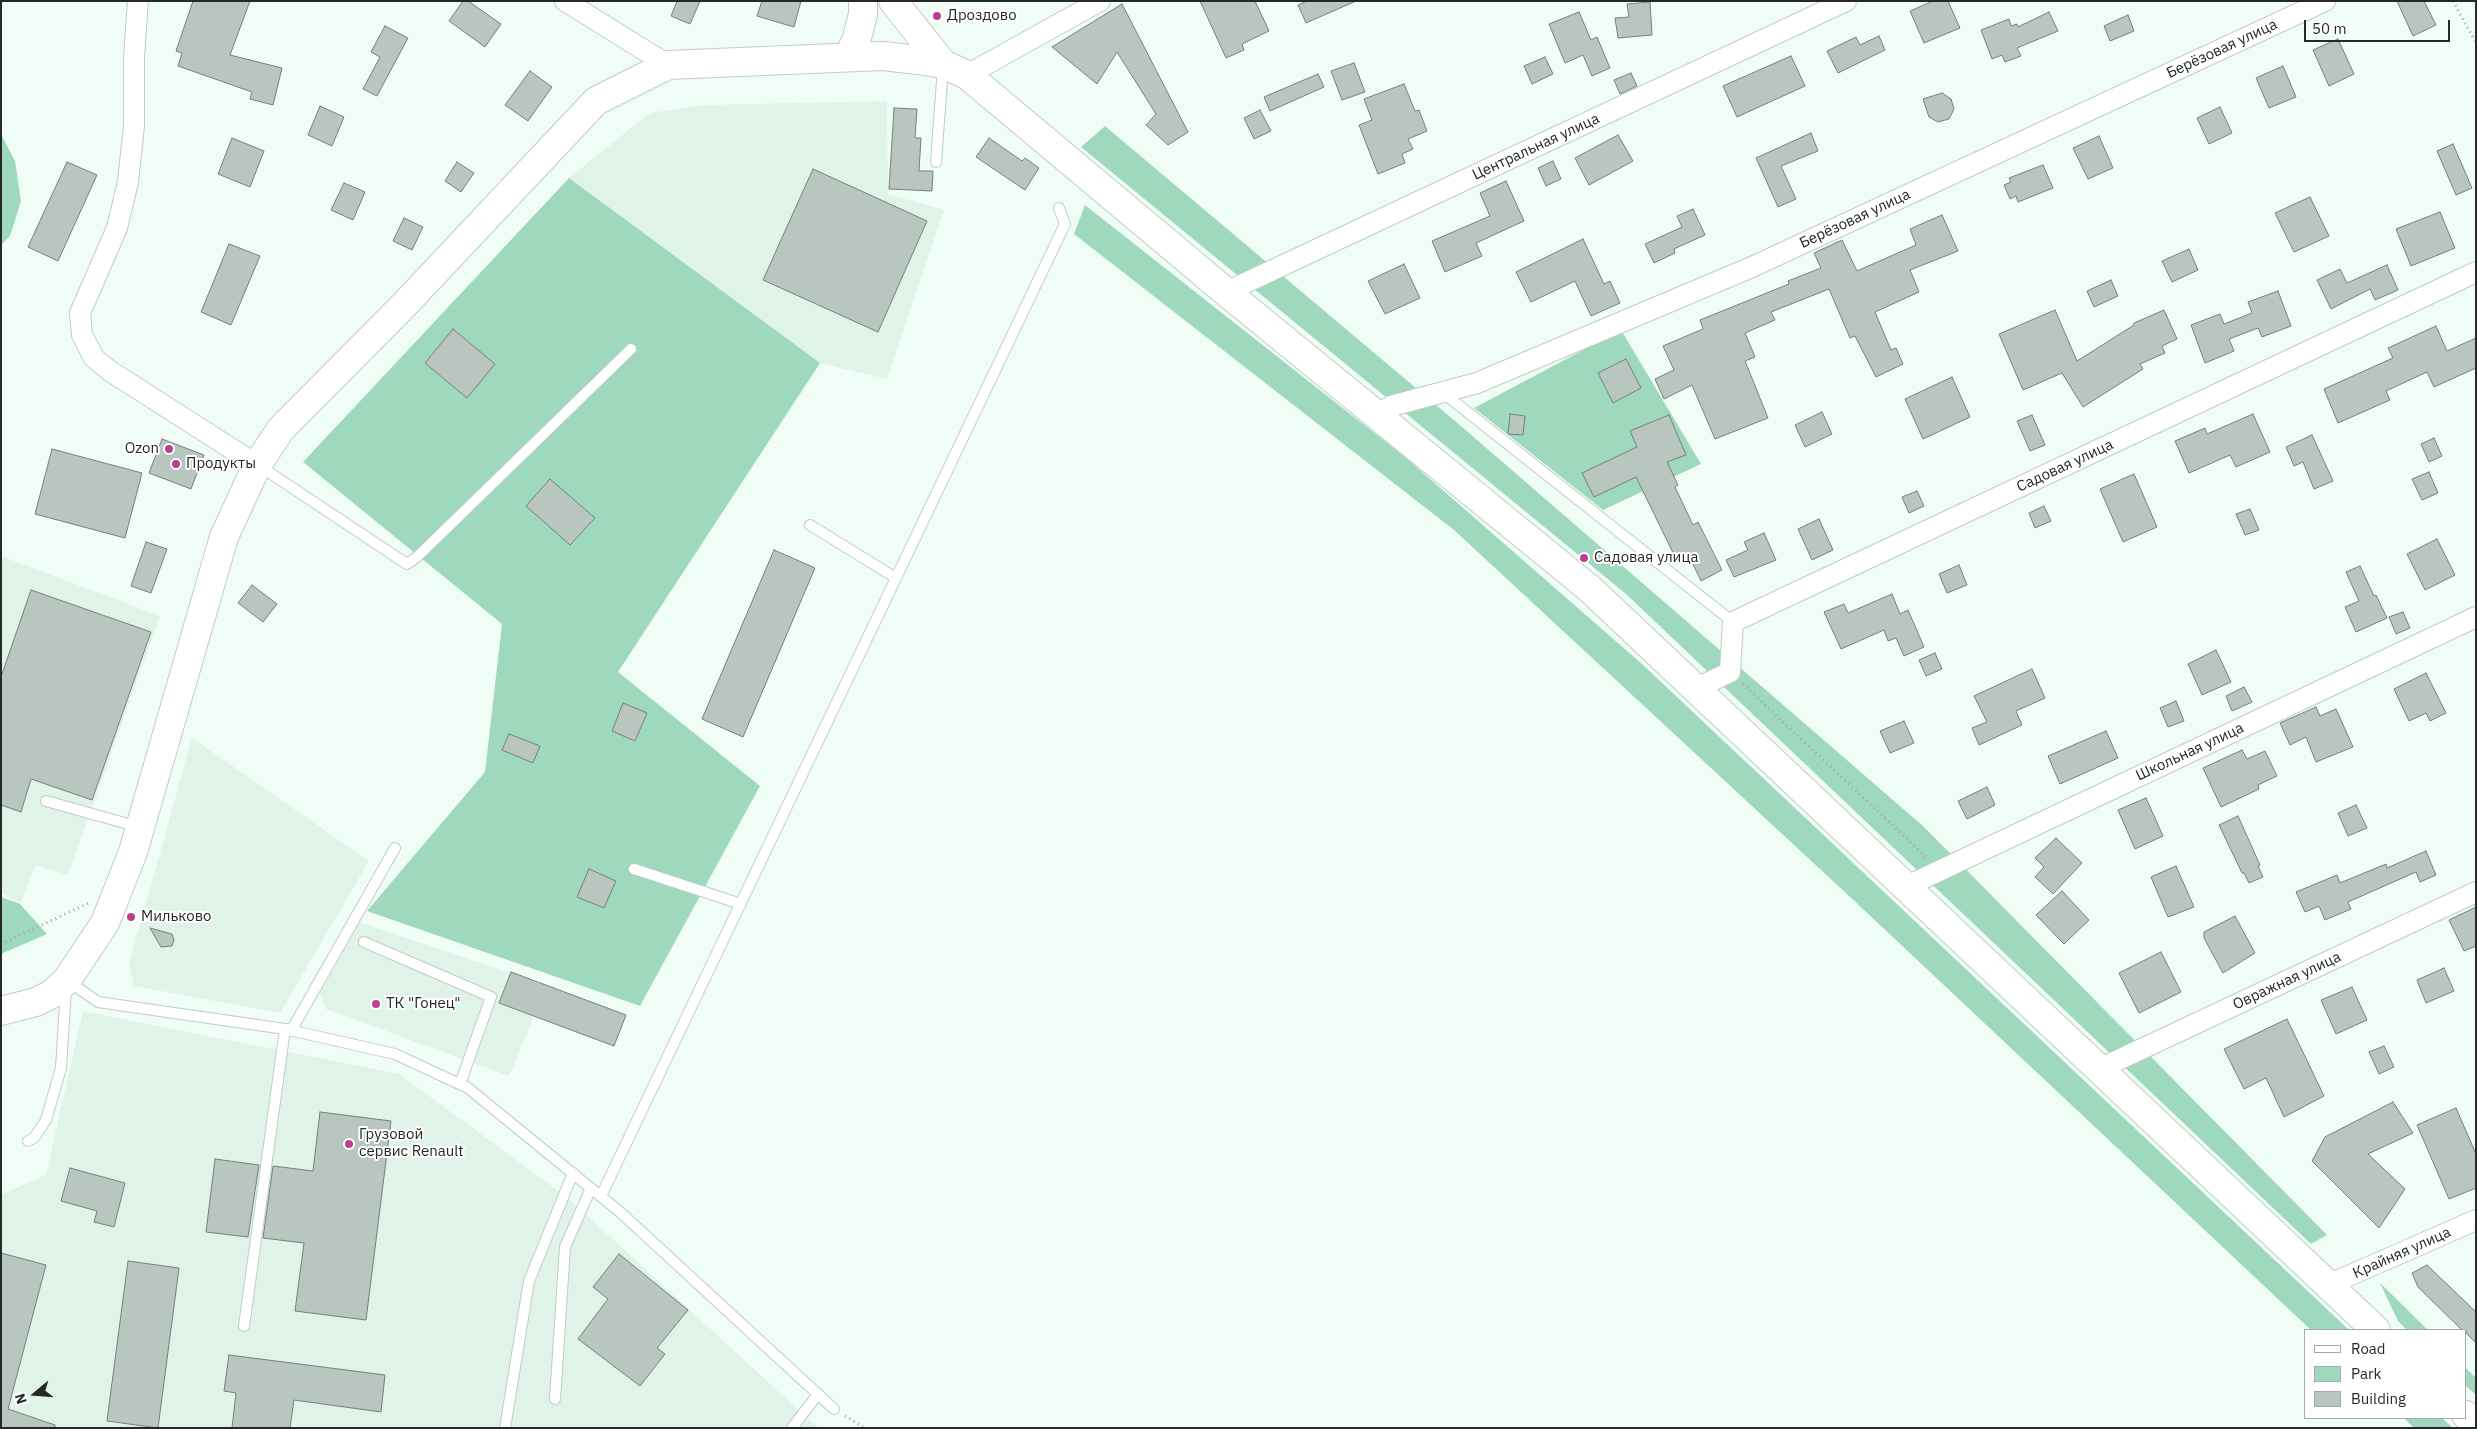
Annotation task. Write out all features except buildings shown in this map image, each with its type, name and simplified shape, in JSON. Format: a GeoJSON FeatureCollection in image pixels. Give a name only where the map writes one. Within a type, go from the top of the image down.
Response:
{"type":"FeatureCollection","features":[{"type":"Feature","properties":{"kind":"street"},"geometry":{"type":"LineString","coordinates":[[138,1],[134,56],[134,126],[128,182],[118,228],[80,313],[82,335],[94,358],[110,371],[257,465]]}},
{"type":"Feature","properties":{"kind":"street"},"geometry":{"type":"LineString","coordinates":[[566,1],[668,65]]}},
{"type":"Feature","properties":{"kind":"street"},"geometry":{"type":"LineString","coordinates":[[847,57],[856,42],[863,14],[863,1]]}},
{"type":"Feature","properties":{"kind":"street"},"geometry":{"type":"LineString","coordinates":[[893,1],[955,69],[1590,589],[2375,1329]]}},
{"type":"Feature","properties":{"kind":"street"},"geometry":{"type":"LineString","coordinates":[[1,1011],[36,1002],[52,994],[67,980],[105,923],[133,852],[224,537],[257,465],[281,429],[405,304],[596,100],[668,65],[882,56],[955,69],[1100,1]]}},
{"type":"Feature","properties":{"kind":"street","name":"Центральная улица"},"geometry":{"type":"LineString","coordinates":[[1226,292],[1846,1]]}},
{"type":"Feature","properties":{"kind":"street","name":"Берёзовая улица"},"geometry":{"type":"LineString","coordinates":[[1377,415],[1391,406],[1477,383],[1752,267],[2325,1]]}},
{"type":"Feature","properties":{"kind":"street","name":"Садовая улица"},"geometry":{"type":"LineString","coordinates":[[1733,622],[2476,272]]}},
{"type":"Feature","properties":{"kind":"street","name":"Школьная улица"},"geometry":{"type":"LineString","coordinates":[[1905,886],[2476,617]]}},
{"type":"Feature","properties":{"kind":"street"},"geometry":{"type":"LineString","coordinates":[[1695,689],[1730,672],[1733,622]]}},
{"type":"Feature","properties":{"kind":"street","name":"Овражная улица"},"geometry":{"type":"LineString","coordinates":[[2099,1069],[2476,892]]}},
{"type":"Feature","properties":{"kind":"street","name":"Крайняя улица"},"geometry":{"type":"LineString","coordinates":[[2328,1285],[2476,1220]]}},
{"type":"Feature","properties":{"kind":"lane"},"geometry":{"type":"LineString","coordinates":[[936,162],[955,69]]}},
{"type":"Feature","properties":{"kind":"lane"},"geometry":{"type":"LineString","coordinates":[[601,1196],[1065,224],[1059,208]]}},
{"type":"Feature","properties":{"kind":"lane"},"geometry":{"type":"LineString","coordinates":[[257,465],[406,564],[417,557],[631,348]]}},
{"type":"Feature","properties":{"kind":"lane"},"geometry":{"type":"LineString","coordinates":[[1442,392],[1733,622]]}},
{"type":"Feature","properties":{"kind":"lane"},"geometry":{"type":"LineString","coordinates":[[810,525],[896,578]]}},
{"type":"Feature","properties":{"kind":"lane"},"geometry":{"type":"LineString","coordinates":[[46,801],[140,827]]}},
{"type":"Feature","properties":{"kind":"lane"},"geometry":{"type":"LineString","coordinates":[[244,1326],[288,1030],[395,848]]}},
{"type":"Feature","properties":{"kind":"lane"},"geometry":{"type":"LineString","coordinates":[[634,869],[740,904]]}},
{"type":"Feature","properties":{"kind":"lane"},"geometry":{"type":"LineString","coordinates":[[364,942],[491,997],[460,1084]]}},
{"type":"Feature","properties":{"kind":"lane"},"geometry":{"type":"LineString","coordinates":[[67,980],[98,1002],[288,1030],[395,1054],[468,1088],[601,1196],[834,1409]]}},
{"type":"Feature","properties":{"kind":"lane"},"geometry":{"type":"LineString","coordinates":[[28,1142],[34,1138],[46,1120],[61,1068],[67,980]]}},
{"type":"Feature","properties":{"kind":"lane"},"geometry":{"type":"LineString","coordinates":[[505,1428],[529,1281],[572,1173]]}},
{"type":"Feature","properties":{"kind":"lane"},"geometry":{"type":"LineString","coordinates":[[555,1399],[564,1247],[590,1188]]}},
{"type":"Feature","properties":{"kind":"lane"},"geometry":{"type":"LineString","coordinates":[[792,1428],[818,1394]]}},
{"type":"Feature","properties":{"kind":"path"},"geometry":{"type":"LineString","coordinates":[[2453,1],[2476,43]]}},
{"type":"Feature","properties":{"kind":"path"},"geometry":{"type":"LineString","coordinates":[[1730,672],[1940,870]]}},
{"type":"Feature","properties":{"kind":"path"},"geometry":{"type":"LineString","coordinates":[[1,944],[96,899]]}},
{"type":"Feature","properties":{"kind":"path"},"geometry":{"type":"LineString","coordinates":[[834,1409],[865,1428]]}},
{"type":"Feature","properties":{"kind":"shaded area"},"geometry":{"type":"Polygon","coordinates":[[[887,101],[888,194],[944,210],[887,379],[820,363],[569,178],[650,113],[705,105],[887,101]]]}},
{"type":"Feature","properties":{"kind":"shaded area"},"geometry":{"type":"Polygon","coordinates":[[[1,556],[160,616],[68,875],[36,865],[20,904],[1,891],[1,556]]]}},
{"type":"Feature","properties":{"kind":"shaded area"},"geometry":{"type":"Polygon","coordinates":[[[192,738],[369,861],[280,1013],[134,986],[129,964],[192,738]]]}},
{"type":"Feature","properties":{"kind":"shaded area"},"geometry":{"type":"Polygon","coordinates":[[[359,922],[510,973],[500,1003],[534,1016],[509,1076],[326,1009],[320,993],[359,922]]]}},
{"type":"Feature","properties":{"kind":"shaded area"},"geometry":{"type":"Polygon","coordinates":[[[83,1011],[399,1074],[568,1198],[818,1428],[1,1428],[1,1195],[46,1175],[83,1011]]]}},
{"type":"Feature","properties":{"kind":"green space"},"geometry":{"type":"Polygon","coordinates":[[[1105,126],[1461,426],[1923,826],[2327,1235],[2311,1244],[1626,594],[1081,147],[1105,126]]]}},
{"type":"Feature","properties":{"kind":"green space"},"geometry":{"type":"Polygon","coordinates":[[[1,134],[15,161],[21,201],[10,236],[1,245],[1,134]]]}},
{"type":"Feature","properties":{"kind":"green space"},"geometry":{"type":"Polygon","coordinates":[[[569,178],[820,363],[618,672],[760,786],[640,1006],[367,911],[485,772],[502,624],[303,462],[569,178]]]}},
{"type":"Feature","properties":{"kind":"green space"},"geometry":{"type":"Polygon","coordinates":[[[1085,205],[1406,458],[1642,664],[2348,1329],[2310,1329],[1848,895],[1454,530],[1074,234],[1085,205]]]}},
{"type":"Feature","properties":{"kind":"green space"},"geometry":{"type":"Polygon","coordinates":[[[1621,330],[1701,464],[1603,510],[1474,408],[1621,330]]]}},
{"type":"Feature","properties":{"kind":"green space"},"geometry":{"type":"Polygon","coordinates":[[[1,897],[20,904],[47,934],[1,954],[1,897]]]}},
{"type":"Feature","properties":{"kind":"green space"},"geometry":{"type":"Polygon","coordinates":[[[2380,1283],[2427,1329],[2406,1329],[2398,1321],[2380,1283]]]}},
{"type":"Feature","properties":{"kind":"green space"},"geometry":{"type":"Polygon","coordinates":[[[2467,1369],[2476,1378],[2476,1395],[2467,1387],[2467,1369]]]}},
{"type":"Feature","properties":{"kind":"green space"},"geometry":{"type":"Polygon","coordinates":[[[2405,1419],[2443,1419],[2453,1428],[2414,1428],[2405,1419]]]}},
{"type":"Feature","properties":{"kind":"place","name":"Дроздово"},"geometry":{"type":"Point","coordinates":[937,16]}},
{"type":"Feature","properties":{"kind":"place","name":"Ozon"},"geometry":{"type":"Point","coordinates":[169,449]}},
{"type":"Feature","properties":{"kind":"place","name":"Продукты"},"geometry":{"type":"Point","coordinates":[176,464]}},
{"type":"Feature","properties":{"kind":"place","name":"Садовая улица"},"geometry":{"type":"Point","coordinates":[1584,558]}},
{"type":"Feature","properties":{"kind":"place","name":"Мильково"},"geometry":{"type":"Point","coordinates":[131,917]}},
{"type":"Feature","properties":{"kind":"place","name":"ТК \"Гонец\""},"geometry":{"type":"Point","coordinates":[376,1004]}},
{"type":"Feature","properties":{"kind":"place","name":"Грузовой сервис Renault"},"geometry":{"type":"Point","coordinates":[349,1144]}}]}
